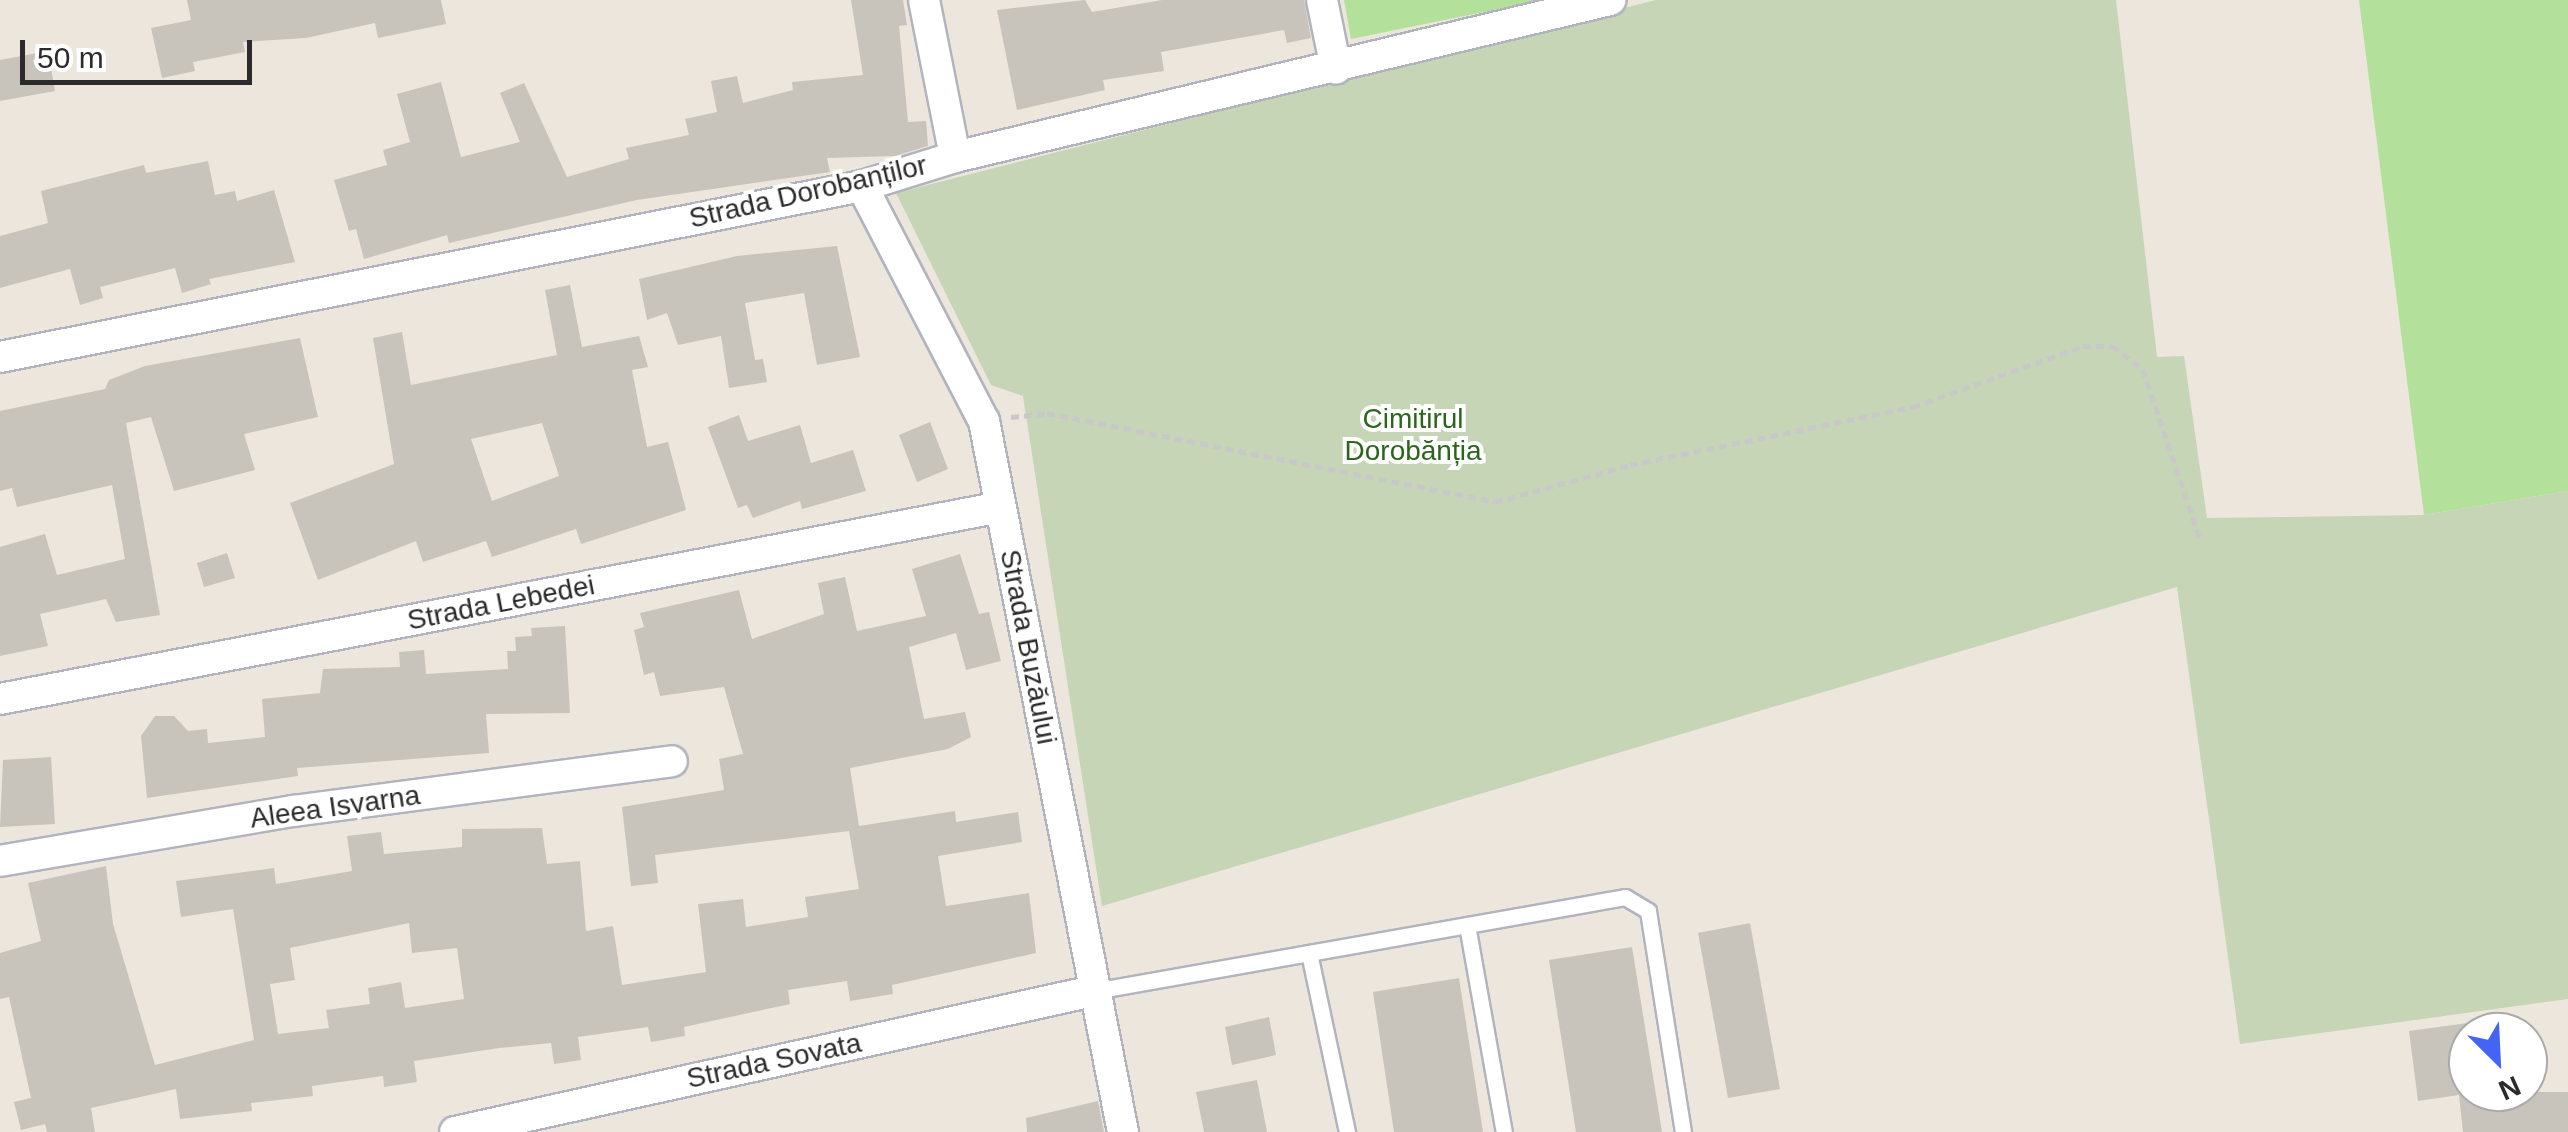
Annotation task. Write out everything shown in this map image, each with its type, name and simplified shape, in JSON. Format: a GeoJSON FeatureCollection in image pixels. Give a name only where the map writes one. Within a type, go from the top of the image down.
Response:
{"type":"FeatureCollection","features":[{"type":"Feature","properties":{"kind":"street"},"geometry":{"type":"LineString","coordinates":[[924,0],[955,157]]}},
{"type":"Feature","properties":{"kind":"street"},"geometry":{"type":"LineString","coordinates":[[1322,0],[1336,69]]}},
{"type":"Feature","properties":{"kind":"street","name":"Strada Dorobanților"},"geometry":{"type":"LineString","coordinates":[[0,357],[862,186],[955,157],[1336,69],[1610,0]]}},
{"type":"Feature","properties":{"kind":"street","name":"Strada Buzăului"},"geometry":{"type":"LineString","coordinates":[[862,186],[984,421],[1123,1132]]}},
{"type":"Feature","properties":{"kind":"street","name":"Strada Lebedei"},"geometry":{"type":"LineString","coordinates":[[0,700],[1001,507]]}},
{"type":"Feature","properties":{"kind":"street","name":"Aleea Isvarna"},"geometry":{"type":"LineString","coordinates":[[0,861],[294,812],[672,761]]}},
{"type":"Feature","properties":{"kind":"street","name":"Strada Sovata"},"geometry":{"type":"LineString","coordinates":[[455,1132],[1094,991]]}},
{"type":"Feature","properties":{"kind":"lane"},"geometry":{"type":"LineString","coordinates":[[1094,991],[1625,898],[1641,902],[1648,911],[1683,1132]]}},
{"type":"Feature","properties":{"kind":"lane"},"geometry":{"type":"LineString","coordinates":[[1467,925],[1504,1132]]}},
{"type":"Feature","properties":{"kind":"lane"},"geometry":{"type":"LineString","coordinates":[[1309,953],[1347,1132]]}},
{"type":"Feature","properties":{"kind":"path"},"geometry":{"type":"LineString","coordinates":[[984,421],[1046,413],[1495,502],[1630,465],[1913,406],[2083,346],[2112,346],[2143,369],[2200,539]]}},
{"type":"Feature","properties":{"kind":"green space"},"geometry":{"type":"Polygon","coordinates":[[[1344,0],[1543,0],[1351,39],[1344,0]]]}},
{"type":"Feature","properties":{"kind":"green space","name":"Cimitirul Dorobănția"},"geometry":{"type":"Polygon","coordinates":[[[1656,0],[2116,0],[2157,357],[2184,356],[2207,518],[2424,515],[2568,491],[2568,999],[2448,1012],[2448,1015],[2240,1044],[2177,587],[1102,906],[1023,396],[991,385],[896,193],[1656,0]]]}},
{"type":"Feature","properties":{"kind":"green space"},"geometry":{"type":"Polygon","coordinates":[[[2359,0],[2568,0],[2568,491],[2424,515],[2359,0]]]}},
{"type":"Feature","properties":{"kind":"building"},"geometry":{"type":"Polygon","coordinates":[[[187,0],[441,0],[446,24],[378,38],[375,23],[306,38],[243,42],[245,52],[193,62],[195,71],[162,78],[151,28],[191,20],[187,0]]]}},
{"type":"Feature","properties":{"kind":"building"},"geometry":{"type":"Polygon","coordinates":[[[851,0],[903,0],[907,25],[899,26],[908,122],[926,121],[928,146],[895,156],[827,158],[830,172],[637,200],[449,243],[447,235],[364,259],[356,229],[349,231],[334,180],[387,165],[383,150],[410,142],[397,94],[441,82],[461,157],[520,142],[500,93],[524,83],[567,177],[629,159],[626,148],[689,135],[685,119],[717,112],[711,81],[737,76],[743,103],[793,90],[792,82],[863,75],[851,0]]]}},
{"type":"Feature","properties":{"kind":"building"},"geometry":{"type":"Polygon","coordinates":[[[1085,0],[1092,12],[1162,0],[1304,0],[1311,38],[1287,43],[1284,30],[1161,52],[1164,71],[1103,80],[1105,90],[1017,110],[997,10],[1085,0]]]}},
{"type":"Feature","properties":{"kind":"building"},"geometry":{"type":"Polygon","coordinates":[[[48,51],[55,91],[0,101],[0,60],[48,51]]]}},
{"type":"Feature","properties":{"kind":"building"},"geometry":{"type":"Polygon","coordinates":[[[208,161],[215,195],[235,191],[237,201],[274,190],[295,262],[209,279],[211,284],[182,293],[175,268],[100,287],[103,298],[80,305],[70,269],[0,288],[0,236],[48,223],[41,191],[144,165],[146,173],[208,161]]]}},
{"type":"Feature","properties":{"kind":"building"},"geometry":{"type":"Polygon","coordinates":[[[837,246],[860,357],[817,365],[804,293],[745,303],[755,360],[763,359],[767,382],[729,388],[721,336],[678,345],[667,313],[647,320],[639,279],[737,256],[837,246]]]}},
{"type":"Feature","properties":{"kind":"building"},"geometry":{"type":"Polygon","coordinates":[[[570,285],[582,347],[639,336],[648,367],[632,370],[647,447],[668,442],[686,510],[581,544],[576,529],[492,557],[486,541],[423,562],[416,541],[318,580],[290,503],[394,464],[373,338],[402,332],[411,385],[557,355],[545,290],[570,285]],[[542,423],[471,439],[492,501],[559,476],[542,423]]]}},
{"type":"Feature","properties":{"kind":"building"},"geometry":{"type":"Polygon","coordinates":[[[300,338],[318,417],[244,434],[255,470],[174,491],[151,417],[126,423],[160,615],[116,622],[106,599],[40,614],[48,646],[0,656],[0,547],[45,534],[57,575],[125,559],[112,485],[17,507],[12,488],[0,491],[0,411],[105,389],[109,380],[145,366],[300,338]]]}},
{"type":"Feature","properties":{"kind":"building"},"geometry":{"type":"Polygon","coordinates":[[[739,415],[748,441],[800,425],[811,463],[853,450],[866,491],[802,509],[800,501],[753,518],[747,505],[738,508],[708,427],[739,415]]]}},
{"type":"Feature","properties":{"kind":"building"},"geometry":{"type":"Polygon","coordinates":[[[930,422],[948,469],[917,482],[899,435],[930,422]]]}},
{"type":"Feature","properties":{"kind":"building"},"geometry":{"type":"Polygon","coordinates":[[[227,553],[235,578],[204,587],[197,563],[227,553]]]}},
{"type":"Feature","properties":{"kind":"building"},"geometry":{"type":"Polygon","coordinates":[[[960,554],[979,614],[989,612],[1001,661],[966,670],[956,633],[909,647],[924,719],[965,712],[971,737],[948,749],[850,768],[859,826],[955,811],[956,822],[1018,812],[1022,842],[938,856],[946,906],[1029,893],[1036,953],[892,985],[893,994],[850,1001],[847,981],[788,990],[790,1004],[684,1027],[685,1036],[651,1042],[648,1027],[578,1037],[581,1060],[554,1064],[551,1043],[499,1048],[414,1061],[417,1082],[384,1087],[383,1076],[312,1086],[313,1096],[251,1103],[252,1111],[180,1119],[176,1089],[91,1108],[95,1132],[47,1132],[45,1124],[21,1130],[14,1102],[31,1098],[9,997],[0,999],[0,953],[41,941],[28,883],[106,866],[113,924],[155,1065],[254,1040],[233,909],[181,917],[176,881],[274,868],[276,884],[352,871],[347,836],[381,832],[384,854],[462,847],[462,829],[542,828],[547,864],[580,861],[586,931],[613,926],[622,985],[706,972],[698,904],[743,899],[746,927],[808,917],[805,897],[859,889],[849,831],[655,855],[658,883],[631,886],[622,807],[724,790],[719,759],[743,754],[724,687],[660,696],[654,672],[644,675],[634,630],[644,627],[640,613],[739,590],[752,639],[824,614],[818,583],[845,577],[857,631],[926,616],[912,569],[960,554]],[[409,923],[290,948],[295,980],[270,984],[278,1034],[329,1028],[326,1010],[370,1004],[368,988],[401,982],[405,1008],[464,999],[457,948],[412,953],[409,923]]]}},
{"type":"Feature","properties":{"kind":"building"},"geometry":{"type":"Polygon","coordinates":[[[565,626],[570,713],[486,714],[489,753],[297,768],[298,776],[147,798],[141,736],[155,716],[174,716],[188,731],[207,729],[208,743],[265,737],[262,699],[320,693],[323,669],[400,667],[399,652],[424,650],[426,674],[508,669],[507,651],[516,651],[515,637],[532,636],[531,628],[565,626]]]}},
{"type":"Feature","properties":{"kind":"building"},"geometry":{"type":"Polygon","coordinates":[[[51,757],[55,824],[0,827],[3,760],[51,757]]]}},
{"type":"Feature","properties":{"kind":"building"},"geometry":{"type":"Polygon","coordinates":[[[1750,923],[1780,1089],[1728,1098],[1698,933],[1750,923]]]}},
{"type":"Feature","properties":{"kind":"building"},"geometry":{"type":"Polygon","coordinates":[[[1632,947],[1662,1132],[1576,1132],[1549,960],[1632,947]]]}},
{"type":"Feature","properties":{"kind":"building"},"geometry":{"type":"Polygon","coordinates":[[[1459,978],[1483,1132],[1394,1132],[1373,992],[1459,978]]]}},
{"type":"Feature","properties":{"kind":"building"},"geometry":{"type":"Polygon","coordinates":[[[1269,1017],[1276,1055],[1232,1065],[1225,1027],[1269,1017]]]}},
{"type":"Feature","properties":{"kind":"building"},"geometry":{"type":"Polygon","coordinates":[[[2448,1026],[2448,1097],[2418,1101],[2409,1031],[2448,1026]]]}},
{"type":"Feature","properties":{"kind":"building"},"geometry":{"type":"Polygon","coordinates":[[[1257,1080],[1267,1132],[1204,1132],[1196,1092],[1257,1080]]]}},
{"type":"Feature","properties":{"kind":"building"},"geometry":{"type":"Polygon","coordinates":[[[2548,1092],[2568,1092],[2568,1132],[2463,1132],[2461,1112],[2548,1112],[2548,1092]]]}},
{"type":"Feature","properties":{"kind":"building"},"geometry":{"type":"Polygon","coordinates":[[[1098,1101],[1104,1132],[1027,1132],[1026,1118],[1098,1101]]]}}]}
